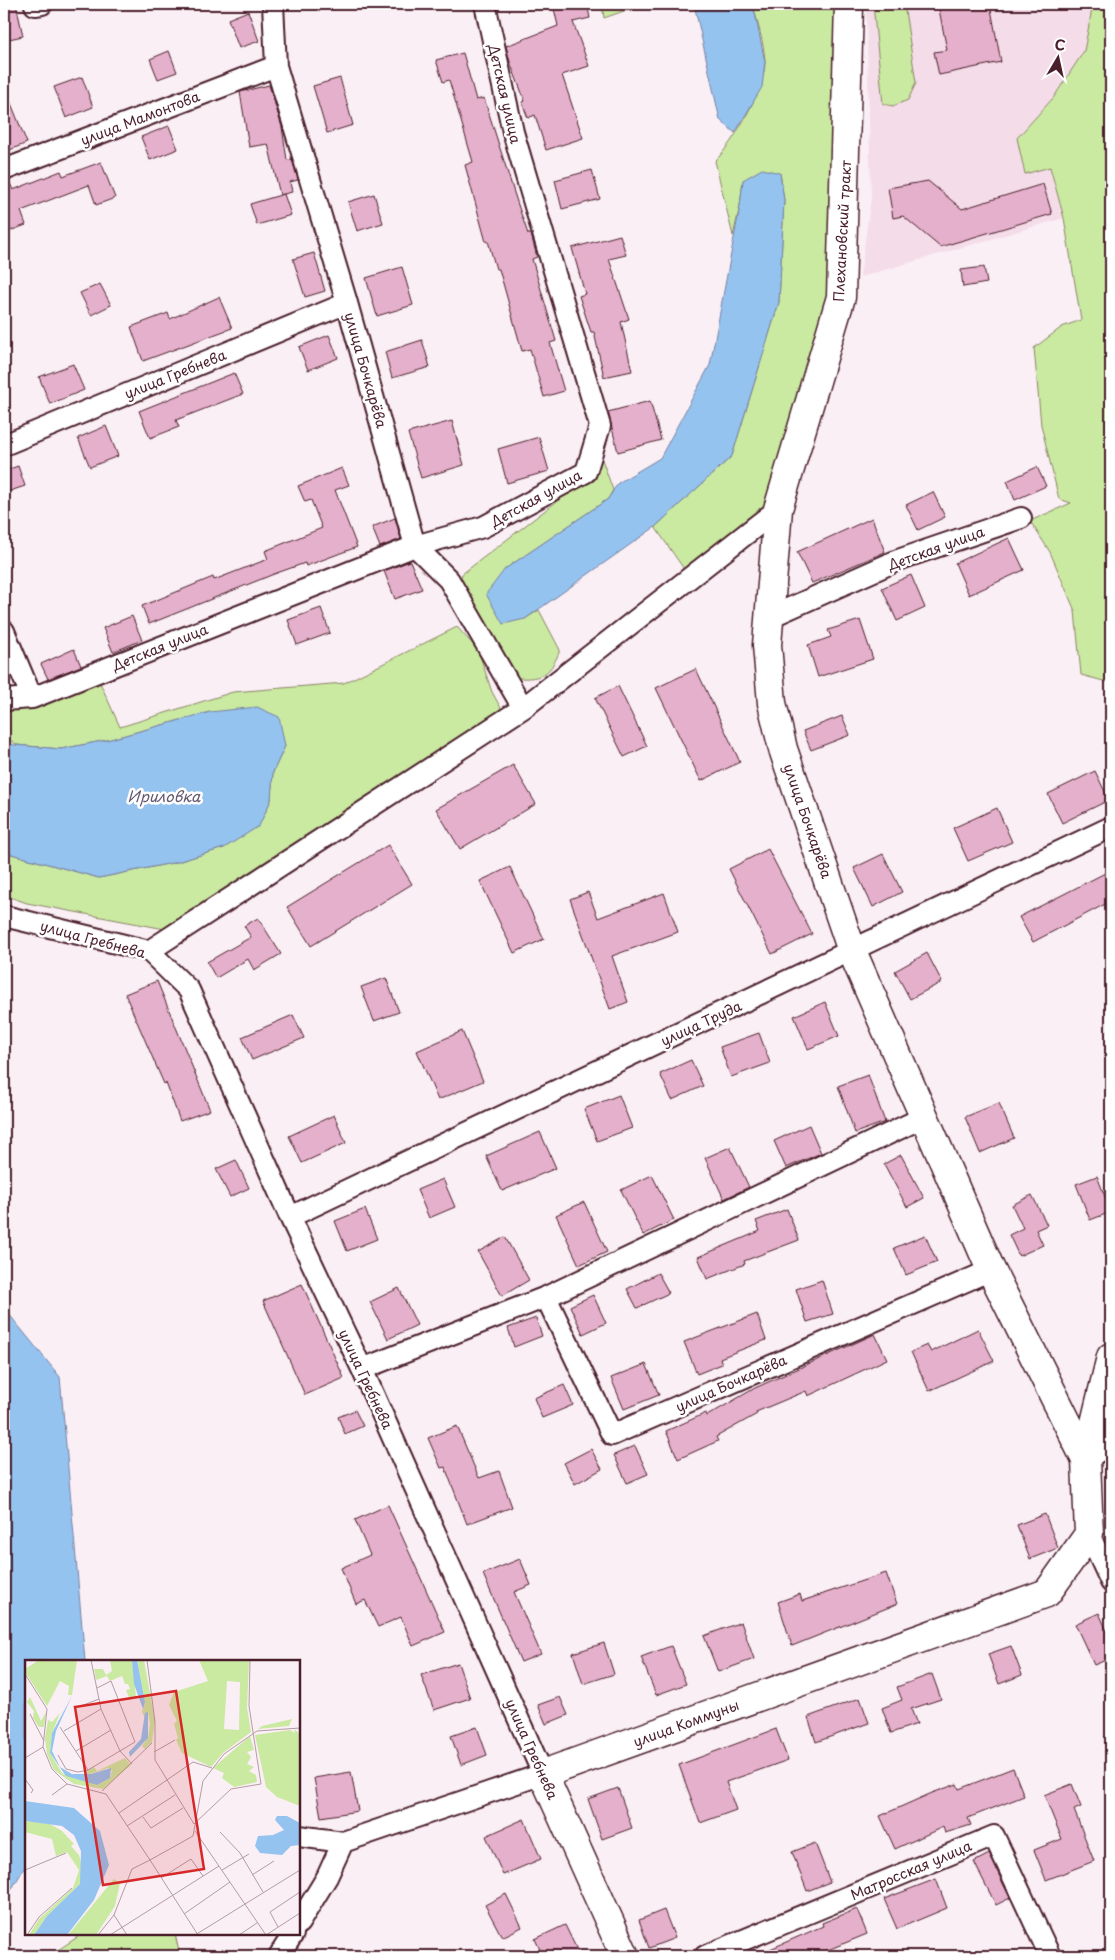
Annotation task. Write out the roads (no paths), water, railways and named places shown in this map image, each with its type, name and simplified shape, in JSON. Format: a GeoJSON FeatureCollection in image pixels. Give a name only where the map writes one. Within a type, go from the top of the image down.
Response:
{"type":"FeatureCollection","features":[{"type":"Feature","properties":{"kind":"street","name":"улица Бочкарёва"},"geometry":{"type":"LineString","coordinates":[[273,4],[276,66],[347,303],[416,546],[449,580],[523,708]]}},
{"type":"Feature","properties":{"kind":"street","name":"Детская улица"},"geometry":{"type":"LineString","coordinates":[[32,698],[416,546],[483,527],[586,472],[600,426],[513,132],[485,4]]}},
{"type":"Feature","properties":{"kind":"street","name":"Плехановский тракт"},"geometry":{"type":"LineString","coordinates":[[778,509],[841,297],[849,4]]}},
{"type":"Feature","properties":{"kind":"street","name":"улица Мамонтова"},"geometry":{"type":"LineString","coordinates":[[4,170],[276,66]]}},
{"type":"Feature","properties":{"kind":"street","name":"улица Гребнева"},"geometry":{"type":"LineString","coordinates":[[4,445],[347,303]]}},
{"type":"Feature","properties":{"kind":"street","name":"улица Бочкарёва"},"geometry":{"type":"LineString","coordinates":[[778,509],[767,645],[772,703],[783,749],[852,951],[991,1270],[1086,1460],[1089,1534],[1111,1582]]}},
{"type":"Feature","properties":{"kind":"street"},"geometry":{"type":"LineString","coordinates":[[149,951],[523,708],[778,509]]}},
{"type":"Feature","properties":{"kind":"street","name":"Детская улица"},"geometry":{"type":"LineString","coordinates":[[770,617],[898,560],[1021,518]]}},
{"type":"Feature","properties":{"kind":"street"},"geometry":{"type":"LineString","coordinates":[[4,631],[32,698],[4,700]]}},
{"type":"Feature","properties":{"kind":"street","name":"улица Труда"},"geometry":{"type":"LineString","coordinates":[[290,1217],[1111,827]]}},
{"type":"Feature","properties":{"kind":"street","name":"улица Гребнева"},"geometry":{"type":"LineString","coordinates":[[4,916],[149,951],[189,990],[290,1217],[362,1369],[625,1956]]}},
{"type":"Feature","properties":{"kind":"street"},"geometry":{"type":"LineString","coordinates":[[362,1369],[546,1297],[924,1117]]}},
{"type":"Feature","properties":{"kind":"street","name":"улица Бочкарёва"},"geometry":{"type":"LineString","coordinates":[[546,1297],[612,1435],[991,1270]]}},
{"type":"Feature","properties":{"kind":"street"},"geometry":{"type":"LineString","coordinates":[[1086,1460],[1111,1357]]}},
{"type":"Feature","properties":{"kind":"street"},"geometry":{"type":"LineString","coordinates":[[1086,1460],[1111,1443]]}},
{"type":"Feature","properties":{"kind":"street","name":"улица Коммуны"},"geometry":{"type":"LineString","coordinates":[[343,1842],[543,1774],[1047,1593],[1089,1534]]}},
{"type":"Feature","properties":{"kind":"street"},"geometry":{"type":"LineString","coordinates":[[300,1836],[343,1842],[326,1877],[300,1921]]}},
{"type":"Feature","properties":{"kind":"street","name":"Матросская улица"},"geometry":{"type":"LineString","coordinates":[[705,1956],[994,1836],[1050,1956]]}},
{"type":"Feature","properties":{"kind":"street"},"geometry":{"type":"LineString","coordinates":[[279,1956],[292,1935]]}},
{"type":"Feature","properties":{"kind":"water"},"geometry":{"type":"Polygon","coordinates":[[[694,4],[753,4],[765,62],[762,87],[735,133],[720,120],[694,4]]]}},
{"type":"Feature","properties":{"kind":"water"},"geometry":{"type":"Polygon","coordinates":[[[762,169],[780,173],[784,200],[779,302],[732,456],[655,527],[525,619],[503,624],[486,594],[505,569],[608,499],[618,483],[660,458],[710,365],[740,206],[743,180],[762,169]]]}},
{"type":"Feature","properties":{"kind":"water","name":"Ириловка"},"geometry":{"type":"Polygon","coordinates":[[[257,707],[279,717],[285,746],[273,772],[271,800],[259,826],[224,848],[177,862],[99,878],[4,852],[4,744],[61,749],[107,740],[210,712],[257,707]]]}},
{"type":"Feature","properties":{"kind":"water"},"geometry":{"type":"Polygon","coordinates":[[[4,1308],[60,1377],[85,1660],[25,1660],[25,1867],[4,1902],[4,1308]]]}}]}
